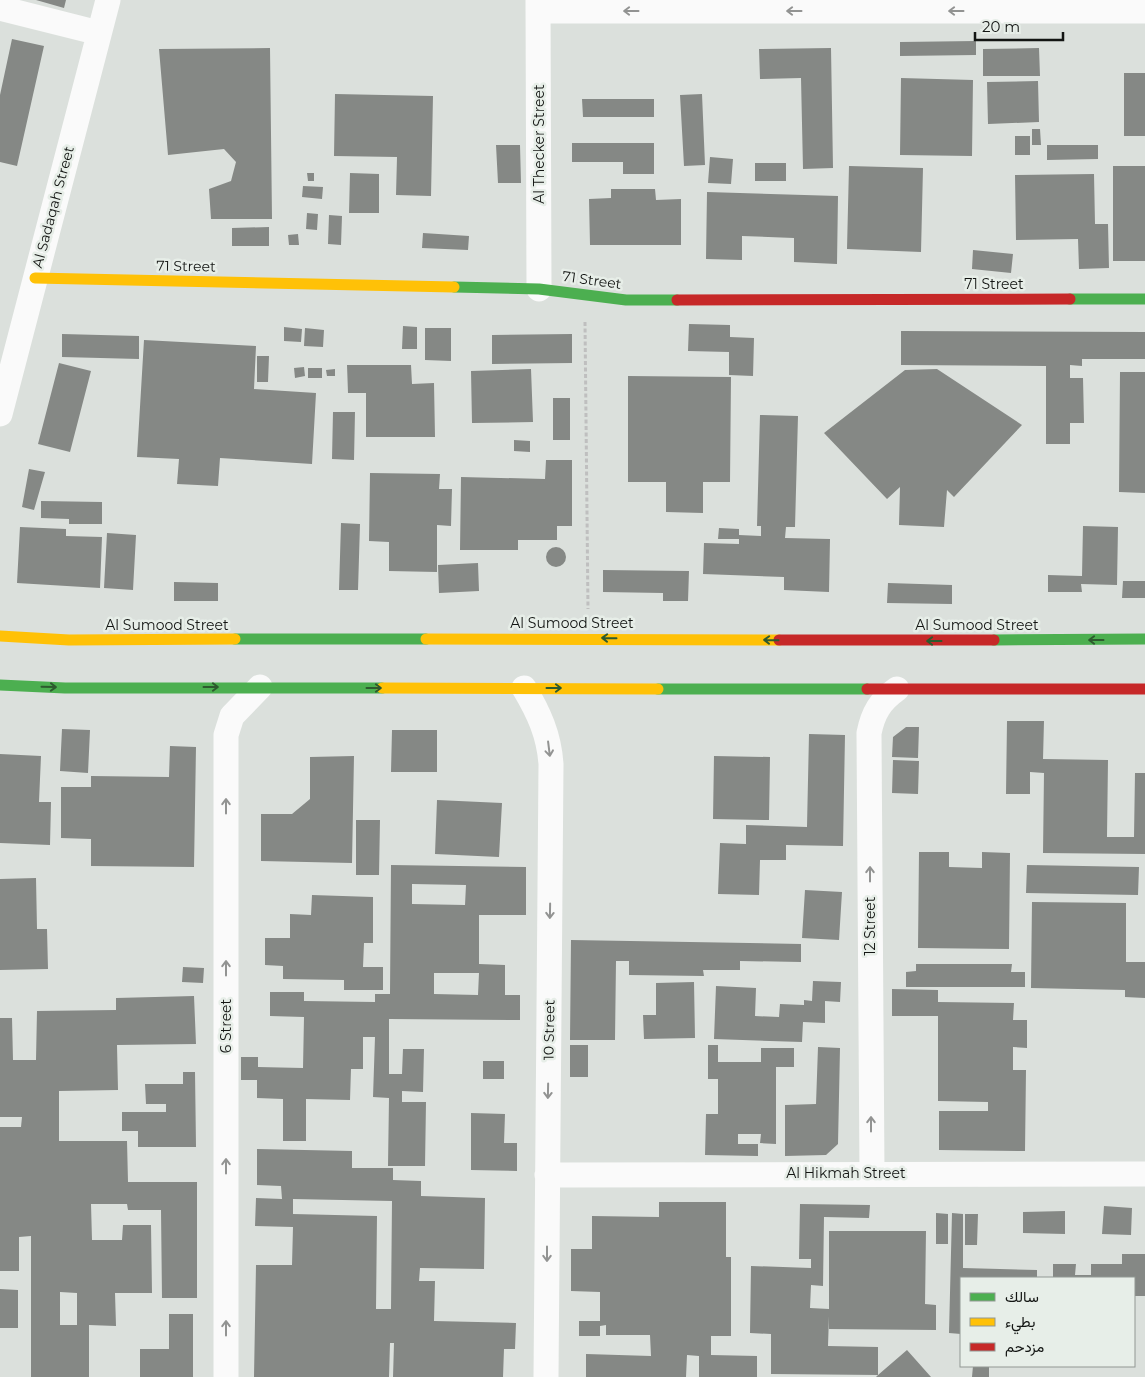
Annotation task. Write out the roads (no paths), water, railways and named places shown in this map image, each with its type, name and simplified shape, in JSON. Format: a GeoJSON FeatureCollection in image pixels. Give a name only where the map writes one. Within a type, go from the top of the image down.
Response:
{"type":"FeatureCollection","features":[{"type":"Feature","properties":{"kind":"street","name":"Al Sadaqah Street"},"geometry":{"type":"LineString","coordinates":[[0,414],[108,0]]}},
{"type":"Feature","properties":{"kind":"street"},"geometry":{"type":"LineString","coordinates":[[538,6],[1145,12]]}},
{"type":"Feature","properties":{"kind":"street","name":"Al Thecker Street"},"geometry":{"type":"LineString","coordinates":[[538,6],[539,289]]}},
{"type":"Feature","properties":{"kind":"street"},"geometry":{"type":"LineString","coordinates":[[0,8],[99,33]]}},
{"type":"Feature","properties":{"kind":"street","name":"71 Street"},"geometry":{"type":"LineString","coordinates":[[35,278],[539,289],[626,300],[1145,299]]}},
{"type":"Feature","properties":{"kind":"street","name":"Al Sumood Street"},"geometry":{"type":"LineString","coordinates":[[0,636],[69,640],[588,638],[897,641],[1145,639]]}},
{"type":"Feature","properties":{"kind":"street"},"geometry":{"type":"LineString","coordinates":[[0,685],[65,688],[1145,689]]}},
{"type":"Feature","properties":{"kind":"street","name":"6 Street"},"geometry":{"type":"LineString","coordinates":[[226,1377],[226,735],[232,716],[260,687]]}},
{"type":"Feature","properties":{"kind":"street","name":"10 Street"},"geometry":{"type":"LineString","coordinates":[[524,688],[544,725],[549,743],[551,764],[546,1377]]}},
{"type":"Feature","properties":{"kind":"street","name":"12 Street"},"geometry":{"type":"LineString","coordinates":[[872,1172],[869,733],[877,707],[897,689]]}},
{"type":"Feature","properties":{"kind":"street","name":"Al Hikmah Street"},"geometry":{"type":"LineString","coordinates":[[547,1175],[872,1172],[1145,1174]]}}]}
